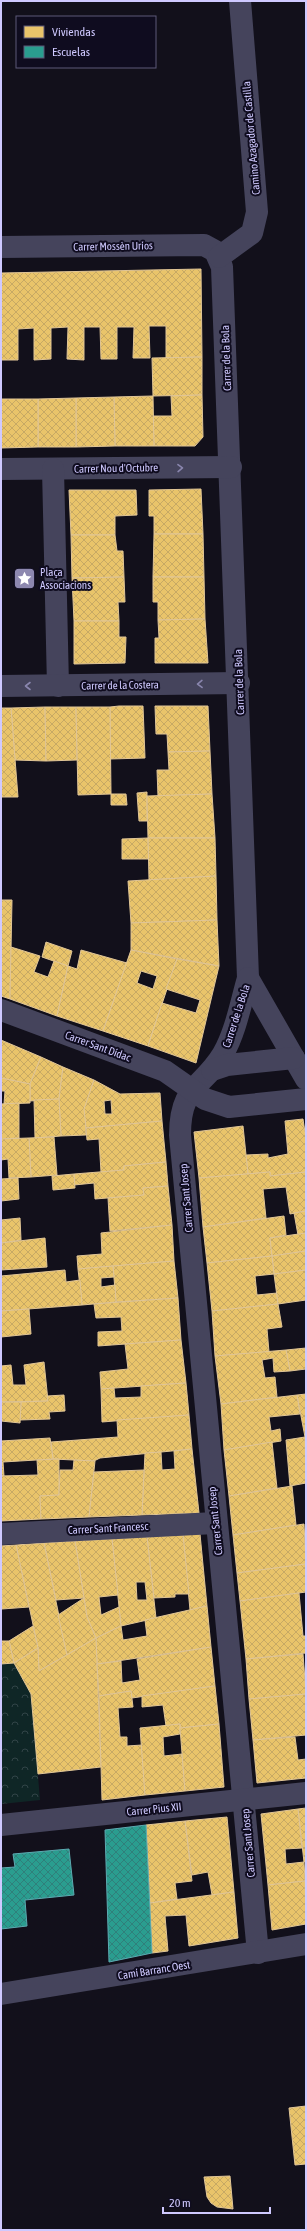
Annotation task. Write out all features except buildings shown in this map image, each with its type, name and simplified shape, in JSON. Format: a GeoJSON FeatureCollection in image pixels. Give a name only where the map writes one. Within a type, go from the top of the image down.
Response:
{"type":"FeatureCollection","features":[{"type":"Feature","properties":{"kind":"street","name":"Camino Azagador de Castilla"},"geometry":{"type":"LineString","coordinates":[[219,257],[252,233],[257,212],[240,1]]}},
{"type":"Feature","properties":{"kind":"street","name":"Carrer Mossèn Uríos"},"geometry":{"type":"LineString","coordinates":[[1,247],[204,245],[215,251],[219,257]]}},
{"type":"Feature","properties":{"kind":"street","name":"Carrer de la Bola"},"geometry":{"type":"LineString","coordinates":[[191,1090],[212,1070],[224,1053],[232,1032],[248,978],[231,467],[222,267],[219,257]]}},
{"type":"Feature","properties":{"kind":"street","name":"Carrer Nou d'Octubre"},"geometry":{"type":"LineString","coordinates":[[1,469],[231,467]]}},
{"type":"Feature","properties":{"kind":"street"},"geometry":{"type":"LineString","coordinates":[[53,469],[58,686]]}},
{"type":"Feature","properties":{"kind":"street","name":"Carrer de la Costera"},"geometry":{"type":"LineString","coordinates":[[1,686],[239,683]]}},
{"type":"Feature","properties":{"kind":"street"},"geometry":{"type":"LineString","coordinates":[[248,978],[306,1079]]}},
{"type":"Feature","properties":{"kind":"street","name":"Carrer Sant Dídac"},"geometry":{"type":"LineString","coordinates":[[1,1010],[165,1071],[191,1090],[217,1104],[229,1107],[306,1100]]}},
{"type":"Feature","properties":{"kind":"street"},"geometry":{"type":"LineString","coordinates":[[212,1070],[227,1065],[294,1058]]}},
{"type":"Feature","properties":{"kind":"street","name":"Carrer Sant Josep"},"geometry":{"type":"LineString","coordinates":[[191,1090],[180,1117],[180,1135],[215,1523],[244,1800],[258,1953]]}},
{"type":"Feature","properties":{"kind":"street","name":"Carrer Sant Francesc"},"geometry":{"type":"LineString","coordinates":[[1,1534],[215,1523]]}},
{"type":"Feature","properties":{"kind":"street","name":"Carrer Pius XII"},"geometry":{"type":"LineString","coordinates":[[1,1825],[306,1793]]}},
{"type":"Feature","properties":{"kind":"street","name":"Camí Barranc Oest"},"geometry":{"type":"LineString","coordinates":[[1,1994],[306,1944]]}},
{"type":"Feature","properties":{"kind":"green space"},"geometry":{"type":"Polygon","coordinates":[[[14,1663],[31,1694],[40,1800],[1,1804],[1,1664],[14,1663]]]}},
{"type":"Feature","properties":{"kind":"place","name":"Plaça Associacions"},"geometry":{"type":"Point","coordinates":[24,578]}}]}
